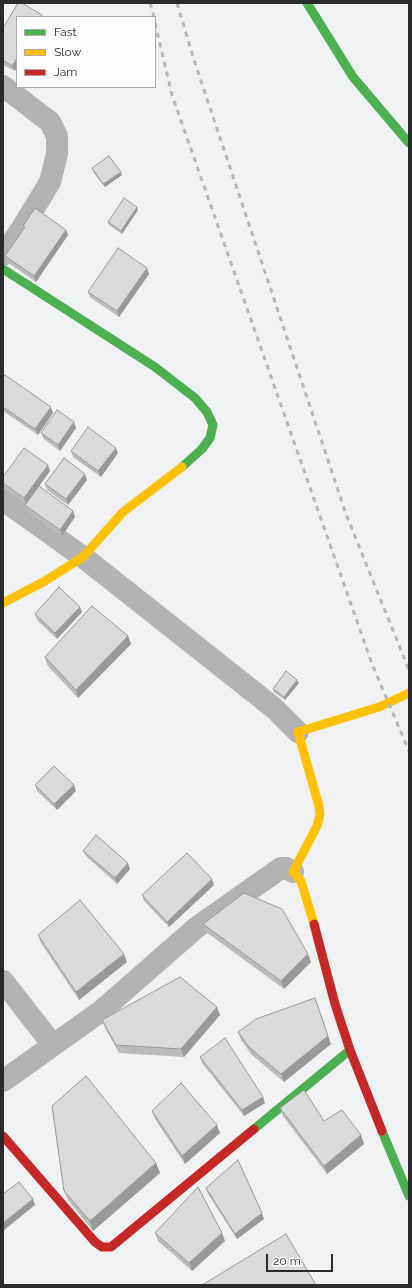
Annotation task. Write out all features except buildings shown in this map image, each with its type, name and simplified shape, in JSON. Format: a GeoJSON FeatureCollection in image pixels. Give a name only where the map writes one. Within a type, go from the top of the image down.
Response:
{"type":"FeatureCollection","features":[{"type":"Feature","properties":{"kind":"street"},"geometry":{"type":"LineString","coordinates":[[307,3],[353,77],[409,143]]}},
{"type":"Feature","properties":{"kind":"street"},"geometry":{"type":"LineString","coordinates":[[3,86],[50,122],[57,136],[57,154],[50,182],[22,228],[3,255]]}},
{"type":"Feature","properties":{"kind":"street"},"geometry":{"type":"LineString","coordinates":[[3,269],[155,367],[195,398],[207,412],[212,426],[210,438],[202,448],[179,470],[123,512],[82,557],[45,581],[3,603]]}},
{"type":"Feature","properties":{"kind":"street"},"geometry":{"type":"LineString","coordinates":[[3,500],[82,557],[274,708],[298,732],[319,806],[320,815],[317,826],[293,872]]}},
{"type":"Feature","properties":{"kind":"street"},"geometry":{"type":"LineString","coordinates":[[298,732],[379,707],[409,693]]}},
{"type":"Feature","properties":{"kind":"street"},"geometry":{"type":"LineString","coordinates":[[3,1081],[101,1011],[197,927],[281,868],[286,868],[293,872],[302,881],[350,1050],[409,1196]]}},
{"type":"Feature","properties":{"kind":"street"},"geometry":{"type":"LineString","coordinates":[[3,981],[53,1044]]}},
{"type":"Feature","properties":{"kind":"street"},"geometry":{"type":"LineString","coordinates":[[3,1136],[95,1242],[102,1247],[111,1247],[350,1050]]}},
{"type":"Feature","properties":{"kind":"railway"},"geometry":{"type":"LineString","coordinates":[[150,3],[154,16]]}},
{"type":"Feature","properties":{"kind":"railway"},"geometry":{"type":"LineString","coordinates":[[177,3],[194,60],[346,514],[409,670]]}},
{"type":"Feature","properties":{"kind":"railway"},"geometry":{"type":"LineString","coordinates":[[156,27],[172,95],[372,664],[409,751]]}},
{"type":"Feature","properties":{"kind":"traffic: fast"},"geometry":{"type":"LineString","coordinates":[[307,3],[353,77],[409,143]]}},
{"type":"Feature","properties":{"kind":"traffic: fast"},"geometry":{"type":"LineString","coordinates":[[3,269],[155,367],[195,398],[207,412],[213,425],[210,438],[202,449],[182,467]]}},
{"type":"Feature","properties":{"kind":"traffic: fast"},"geometry":{"type":"LineString","coordinates":[[254,1129],[350,1050]]}},
{"type":"Feature","properties":{"kind":"traffic: fast"},"geometry":{"type":"LineString","coordinates":[[382,1131],[409,1196]]}},
{"type":"Feature","properties":{"kind":"traffic: slow"},"geometry":{"type":"LineString","coordinates":[[3,603],[45,581],[83,557],[123,512],[182,467]]}},
{"type":"Feature","properties":{"kind":"traffic: slow"},"geometry":{"type":"LineString","coordinates":[[314,924],[301,881],[293,872],[317,826],[320,815],[319,806],[298,732],[379,707],[409,693]]}},
{"type":"Feature","properties":{"kind":"traffic: jam"},"geometry":{"type":"LineString","coordinates":[[314,924],[335,1004],[350,1050],[382,1131]]}},
{"type":"Feature","properties":{"kind":"traffic: jam"},"geometry":{"type":"LineString","coordinates":[[3,1136],[95,1242],[102,1247],[111,1247],[254,1129]]}}]}
